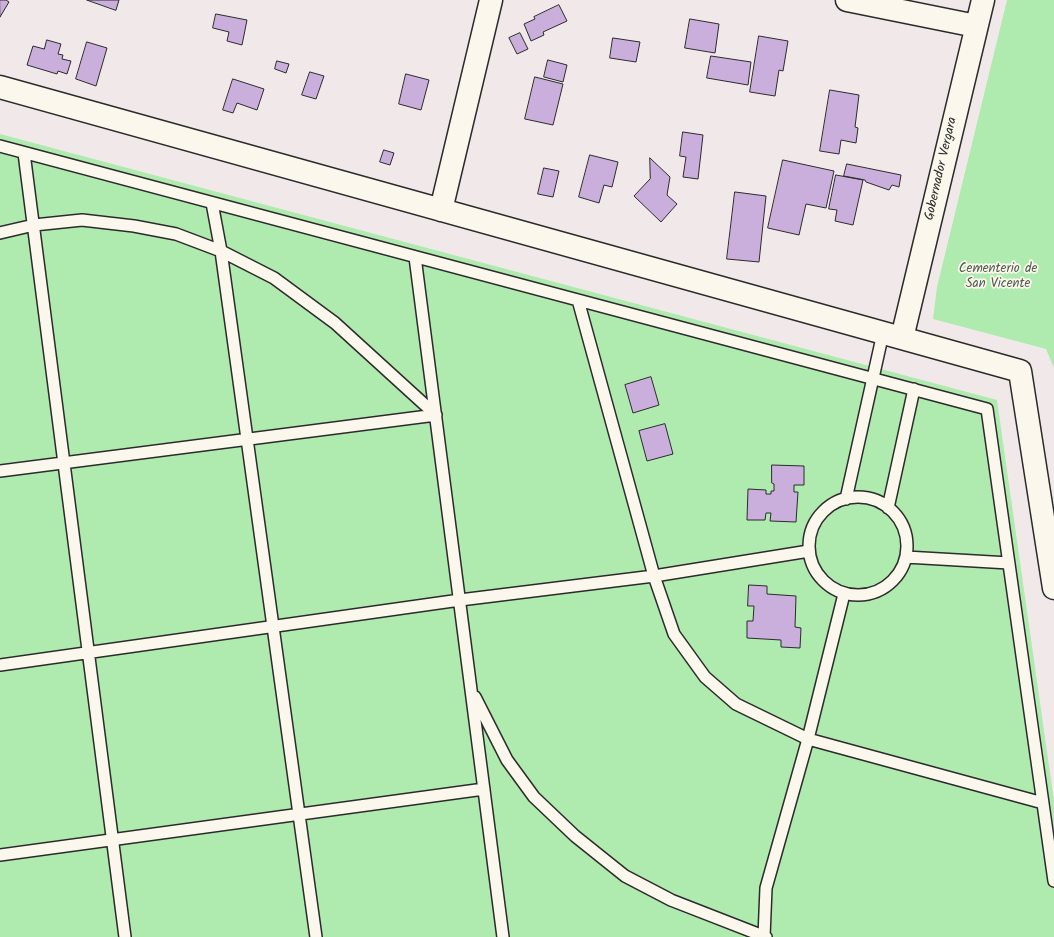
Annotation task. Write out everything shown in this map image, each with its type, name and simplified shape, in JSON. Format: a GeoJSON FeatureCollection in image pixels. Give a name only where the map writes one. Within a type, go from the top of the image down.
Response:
{"type":"FeatureCollection","features":[{"type":"Feature","properties":{"kind":"street"},"geometry":{"type":"LineString","coordinates":[[441,210],[491,0]]}},
{"type":"Feature","properties":{"kind":"street"},"geometry":{"type":"LineString","coordinates":[[847,0],[976,26]]}},
{"type":"Feature","properties":{"kind":"street","name":"Gobernador Vergara"},"geometry":{"type":"LineString","coordinates":[[892,336],[983,0]]}},
{"type":"Feature","properties":{"kind":"street"},"geometry":{"type":"LineString","coordinates":[[0,87],[1020,371],[1054,588]]}},
{"type":"Feature","properties":{"kind":"lane"},"geometry":{"type":"LineString","coordinates":[[0,146],[987,409],[1054,881]]}},
{"type":"Feature","properties":{"kind":"lane"},"geometry":{"type":"LineString","coordinates":[[24,153],[126,937]]}},
{"type":"Feature","properties":{"kind":"lane"},"geometry":{"type":"LineString","coordinates":[[212,203],[221,251],[316,937]]}},
{"type":"Feature","properties":{"kind":"lane"},"geometry":{"type":"LineString","coordinates":[[0,233],[34,225],[82,220],[134,226],[176,234],[221,251],[274,278],[335,323],[436,415]]}},
{"type":"Feature","properties":{"kind":"lane"},"geometry":{"type":"LineString","coordinates":[[415,257],[503,937]]}},
{"type":"Feature","properties":{"kind":"lane"},"geometry":{"type":"LineString","coordinates":[[578,300],[654,576],[674,634],[705,677],[736,704],[808,738],[1043,803]]}},
{"type":"Feature","properties":{"kind":"lane"},"geometry":{"type":"LineString","coordinates":[[846,499],[873,378],[892,336]]}},
{"type":"Feature","properties":{"kind":"lane"},"geometry":{"type":"LineString","coordinates":[[888,508],[914,389]]}},
{"type":"Feature","properties":{"kind":"lane"},"geometry":{"type":"LineString","coordinates":[[0,471],[436,415]]}},
{"type":"Feature","properties":{"kind":"lane"},"geometry":{"type":"LineString","coordinates":[[861,498],[876,501],[888,508],[898,518],[904,530],[907,544],[906,557],[900,572],[889,584],[876,592],[860,596],[844,594],[831,588],[820,578],[812,565],[809,551],[810,537],[814,524],[822,512],[833,504],[846,499],[861,498]]}},
{"type":"Feature","properties":{"kind":"lane"},"geometry":{"type":"LineString","coordinates":[[0,665],[460,600],[654,576],[809,551]]}},
{"type":"Feature","properties":{"kind":"lane"},"geometry":{"type":"LineString","coordinates":[[906,557],[1009,563]]}},
{"type":"Feature","properties":{"kind":"lane"},"geometry":{"type":"LineString","coordinates":[[765,937],[766,888],[808,738],[844,594]]}},
{"type":"Feature","properties":{"kind":"lane"},"geometry":{"type":"LineString","coordinates":[[471,690],[507,760],[534,797],[576,836],[625,876],[671,900],[765,937]]}},
{"type":"Feature","properties":{"kind":"lane"},"geometry":{"type":"LineString","coordinates":[[0,855],[484,789]]}},
{"type":"Feature","properties":{"kind":"lane"},"geometry":{"type":"LineString","coordinates":[[760,937],[765,937]]}},
{"type":"Feature","properties":{"kind":"green space","name":"Cementerio de San Vicente"},"geometry":{"type":"Polygon","coordinates":[[[1007,0],[1054,0],[1054,368],[1046,349],[933,319],[937,287],[1007,0]]]}},
{"type":"Feature","properties":{"kind":"green space"},"geometry":{"type":"Polygon","coordinates":[[[0,134],[997,400],[1054,801],[1054,937],[0,937],[0,134]]]}},
{"type":"Feature","properties":{"kind":"building"},"geometry":{"type":"Polygon","coordinates":[[[0,0],[6,0],[9,2],[0,17],[0,0]]]}},
{"type":"Feature","properties":{"kind":"building"},"geometry":{"type":"Polygon","coordinates":[[[87,0],[119,0],[116,10],[87,0]]]}},
{"type":"Feature","properties":{"kind":"building"},"geometry":{"type":"Polygon","coordinates":[[[559,5],[567,21],[543,32],[544,35],[531,41],[524,24],[535,19],[534,17],[559,5]]]}},
{"type":"Feature","properties":{"kind":"building"},"geometry":{"type":"Polygon","coordinates":[[[216,14],[247,20],[242,45],[227,41],[229,32],[213,28],[216,14]]]}},
{"type":"Feature","properties":{"kind":"building"},"geometry":{"type":"Polygon","coordinates":[[[690,19],[719,24],[715,53],[685,48],[690,19]]]}},
{"type":"Feature","properties":{"kind":"building"},"geometry":{"type":"Polygon","coordinates":[[[520,33],[528,49],[517,54],[509,38],[520,33]]]}},
{"type":"Feature","properties":{"kind":"building"},"geometry":{"type":"Polygon","coordinates":[[[759,36],[788,41],[783,71],[779,70],[775,96],[750,92],[759,36]]]}},
{"type":"Feature","properties":{"kind":"building"},"geometry":{"type":"Polygon","coordinates":[[[613,38],[640,42],[636,62],[610,58],[613,38]]]}},
{"type":"Feature","properties":{"kind":"building"},"geometry":{"type":"Polygon","coordinates":[[[47,40],[61,44],[58,54],[63,55],[62,59],[71,61],[67,74],[58,71],[57,74],[27,65],[33,46],[44,49],[47,40]]]}},
{"type":"Feature","properties":{"kind":"building"},"geometry":{"type":"Polygon","coordinates":[[[87,42],[107,48],[96,86],[76,79],[87,42]]]}},
{"type":"Feature","properties":{"kind":"building"},"geometry":{"type":"Polygon","coordinates":[[[711,56],[751,62],[748,85],[707,78],[711,56]]]}},
{"type":"Feature","properties":{"kind":"building"},"geometry":{"type":"Polygon","coordinates":[[[548,60],[567,65],[563,82],[544,77],[548,60]]]}},
{"type":"Feature","properties":{"kind":"building"},"geometry":{"type":"Polygon","coordinates":[[[277,61],[289,64],[286,73],[275,69],[277,61]]]}},
{"type":"Feature","properties":{"kind":"building"},"geometry":{"type":"Polygon","coordinates":[[[310,72],[324,76],[316,99],[302,95],[310,72]]]}},
{"type":"Feature","properties":{"kind":"building"},"geometry":{"type":"Polygon","coordinates":[[[406,74],[429,80],[421,110],[399,104],[406,74]]]}},
{"type":"Feature","properties":{"kind":"building"},"geometry":{"type":"Polygon","coordinates":[[[535,77],[563,84],[553,125],[525,119],[535,77]]]}},
{"type":"Feature","properties":{"kind":"building"},"geometry":{"type":"Polygon","coordinates":[[[233,79],[264,89],[257,110],[237,103],[233,113],[223,110],[233,79]]]}},
{"type":"Feature","properties":{"kind":"building"},"geometry":{"type":"Polygon","coordinates":[[[830,90],[859,95],[855,127],[858,128],[856,143],[841,140],[839,154],[820,151],[830,90]]]}},
{"type":"Feature","properties":{"kind":"building"},"geometry":{"type":"Polygon","coordinates":[[[683,132],[703,135],[698,179],[683,177],[686,157],[680,156],[683,132]]]}},
{"type":"Feature","properties":{"kind":"building"},"geometry":{"type":"Polygon","coordinates":[[[384,150],[394,153],[390,165],[380,162],[384,150]]]}},
{"type":"Feature","properties":{"kind":"building"},"geometry":{"type":"Polygon","coordinates":[[[590,155],[618,162],[612,187],[604,185],[599,203],[579,197],[590,155]]]}},
{"type":"Feature","properties":{"kind":"building"},"geometry":{"type":"Polygon","coordinates":[[[650,158],[670,177],[667,195],[677,204],[661,222],[634,196],[650,179],[650,158]]]}},
{"type":"Feature","properties":{"kind":"building"},"geometry":{"type":"Polygon","coordinates":[[[783,160],[834,171],[826,208],[806,204],[799,235],[768,228],[783,160]]]}},
{"type":"Feature","properties":{"kind":"building"},"geometry":{"type":"Polygon","coordinates":[[[847,164],[901,175],[899,187],[892,185],[889,190],[866,182],[865,180],[844,176],[847,164]]]}},
{"type":"Feature","properties":{"kind":"building"},"geometry":{"type":"Polygon","coordinates":[[[544,168],[559,171],[553,197],[538,194],[544,168]]]}},
{"type":"Feature","properties":{"kind":"building"},"geometry":{"type":"Polygon","coordinates":[[[836,175],[863,180],[853,225],[835,221],[837,210],[829,209],[836,175]]]}},
{"type":"Feature","properties":{"kind":"building"},"geometry":{"type":"Polygon","coordinates":[[[735,192],[766,196],[759,262],[727,259],[735,192]]]}},
{"type":"Feature","properties":{"kind":"building"},"geometry":{"type":"Polygon","coordinates":[[[651,377],[659,405],[633,413],[625,385],[651,377]]]}},
{"type":"Feature","properties":{"kind":"building"},"geometry":{"type":"Polygon","coordinates":[[[665,424],[673,454],[647,461],[639,431],[665,424]]]}},
{"type":"Feature","properties":{"kind":"building"},"geometry":{"type":"Polygon","coordinates":[[[772,465],[804,466],[804,485],[794,485],[794,492],[798,492],[796,522],[770,521],[771,513],[766,513],[765,520],[747,520],[748,489],[766,490],[766,494],[771,494],[771,491],[774,491],[774,484],[772,483],[772,465]]]}},
{"type":"Feature","properties":{"kind":"building"},"geometry":{"type":"Polygon","coordinates":[[[749,585],[767,586],[767,594],[796,596],[795,627],[801,628],[800,648],[781,647],[781,640],[747,638],[747,621],[753,621],[754,606],[748,606],[749,585]]]}}]}
